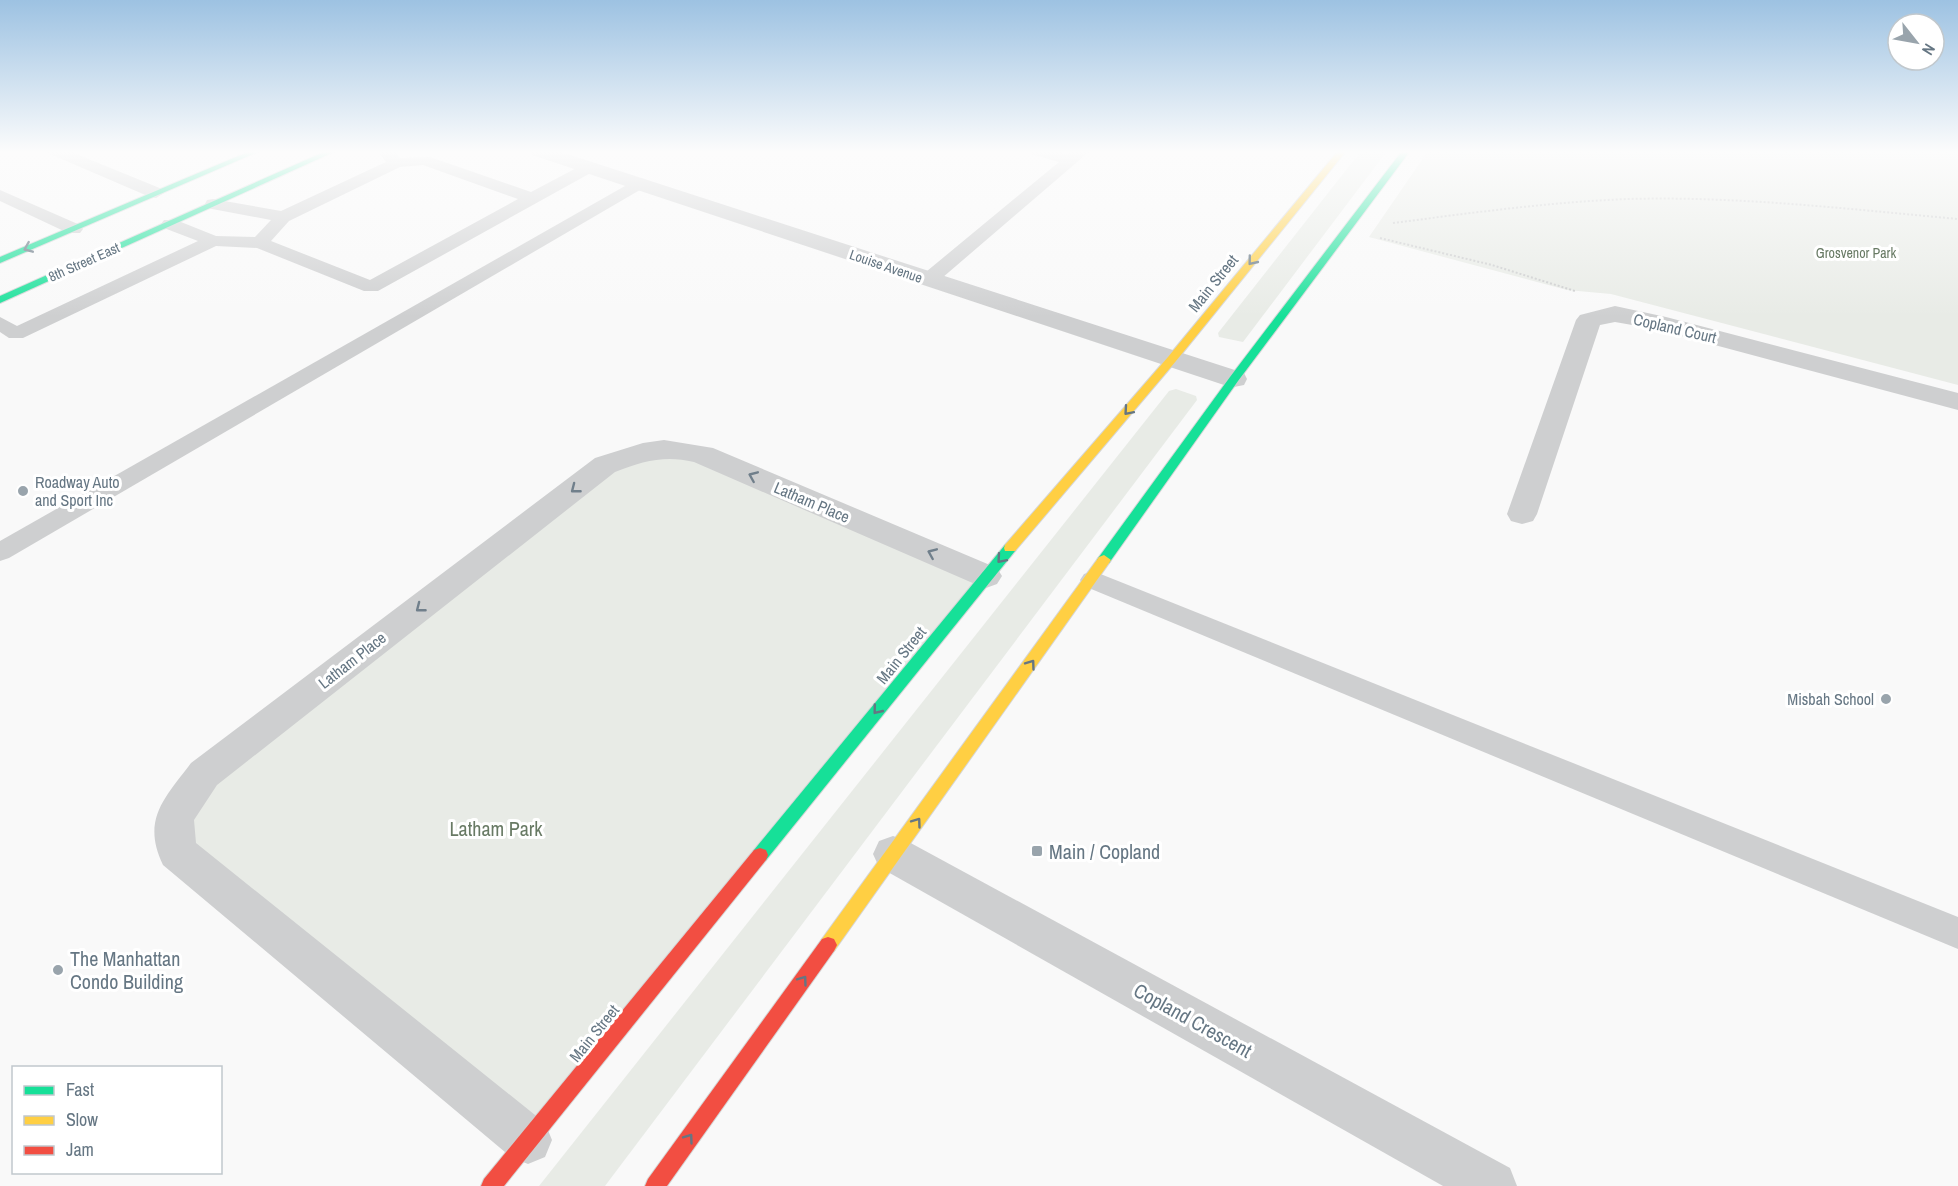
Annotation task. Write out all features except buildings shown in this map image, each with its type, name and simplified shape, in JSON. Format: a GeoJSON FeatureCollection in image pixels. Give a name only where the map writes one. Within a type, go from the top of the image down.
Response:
{"type":"FeatureCollection","features":[{"type":"Feature","properties":{"kind":"street"},"geometry":{"type":"LineString","coordinates":[[0,260],[126,206]]}},
{"type":"Feature","properties":{"kind":"street","name":"8th Street East"},"geometry":{"type":"LineString","coordinates":[[0,300],[208,206]]}},
{"type":"Feature","properties":{"kind":"street","name":"Louise Avenue"},"geometry":{"type":"LineString","coordinates":[[709,206],[1234,380]]}},
{"type":"Feature","properties":{"kind":"street","name":"Main Street"},"geometry":{"type":"LineString","coordinates":[[491,1186],[986,576],[1172,359],[1297,206]]}},
{"type":"Feature","properties":{"kind":"street"},"geometry":{"type":"LineString","coordinates":[[655,1186],[1093,580],[1234,380],[1364,206]]}},
{"type":"Feature","properties":{"kind":"street","name":"Copland Court"},"geometry":{"type":"LineString","coordinates":[[1522,514],[1589,320],[1615,314],[1657,322],[1958,402]]}},
{"type":"Feature","properties":{"kind":"street","name":"Latham Place"},"geometry":{"type":"LineString","coordinates":[[528,1140],[177,852],[174,817],[204,774],[605,465],[642,450],[676,448],[703,455],[986,576]]}},
{"type":"Feature","properties":{"kind":"street","name":"Copland Crescent"},"geometry":{"type":"LineString","coordinates":[[893,854],[1492,1186]]}},
{"type":"Feature","properties":{"kind":"lane"},"geometry":{"type":"LineString","coordinates":[[25,206],[74,229]]}},
{"type":"Feature","properties":{"kind":"lane"},"geometry":{"type":"LineString","coordinates":[[227,206],[284,216]]}},
{"type":"Feature","properties":{"kind":"lane"},"geometry":{"type":"LineString","coordinates":[[260,243],[284,216],[302,206]]}},
{"type":"Feature","properties":{"kind":"lane"},"geometry":{"type":"LineString","coordinates":[[170,224],[213,241],[260,243],[371,287],[517,206]]}},
{"type":"Feature","properties":{"kind":"lane"},"geometry":{"type":"LineString","coordinates":[[0,552],[599,206]]}},
{"type":"Feature","properties":{"kind":"lane"},"geometry":{"type":"LineString","coordinates":[[928,280],[1016,206]]}},
{"type":"Feature","properties":{"kind":"lane"},"geometry":{"type":"LineString","coordinates":[[0,323],[16,334],[213,241]]}},
{"type":"Feature","properties":{"kind":"lane"},"geometry":{"type":"LineString","coordinates":[[1093,580],[1958,933]]}},
{"type":"Feature","properties":{"kind":"path"},"geometry":{"type":"LineString","coordinates":[[1384,225],[1535,206]]}},
{"type":"Feature","properties":{"kind":"path"},"geometry":{"type":"LineString","coordinates":[[1815,206],[1958,219]]}},
{"type":"Feature","properties":{"kind":"path"},"geometry":{"type":"LineString","coordinates":[[1378,237],[1492,265],[1582,294]]}},
{"type":"Feature","properties":{"kind":"green space"},"geometry":{"type":"Polygon","coordinates":[[[1318,206],[1345,206],[1243,342],[1219,337],[1218,333],[1318,206]]]}},
{"type":"Feature","properties":{"kind":"green space","name":"Grosvenor Park"},"geometry":{"type":"Polygon","coordinates":[[[1390,206],[1958,206],[1958,385],[1611,294],[1567,290],[1369,237],[1390,206]]]}},
{"type":"Feature","properties":{"kind":"green space"},"geometry":{"type":"Polygon","coordinates":[[[1176,389],[1196,396],[1197,400],[605,1186],[539,1186],[1169,391],[1176,389]]]}},
{"type":"Feature","properties":{"kind":"green space","name":"Latham Park"},"geometry":{"type":"Polygon","coordinates":[[[676,448],[986,576],[528,1140],[177,852],[204,774],[605,465],[676,448]]]}},
{"type":"Feature","properties":{"kind":"traffic: fast"},"geometry":{"type":"LineString","coordinates":[[0,260],[126,206]]}},
{"type":"Feature","properties":{"kind":"traffic: fast"},"geometry":{"type":"LineString","coordinates":[[0,300],[209,206]]}},
{"type":"Feature","properties":{"kind":"traffic: fast"},"geometry":{"type":"LineString","coordinates":[[1104,560],[1234,379],[1364,206]]}},
{"type":"Feature","properties":{"kind":"traffic: fast"},"geometry":{"type":"LineString","coordinates":[[760,855],[1010,548]]}},
{"type":"Feature","properties":{"kind":"traffic: slow"},"geometry":{"type":"LineString","coordinates":[[1010,548],[1172,359],[1297,206]]}},
{"type":"Feature","properties":{"kind":"traffic: slow"},"geometry":{"type":"LineString","coordinates":[[828,945],[1104,560]]}},
{"type":"Feature","properties":{"kind":"traffic: jam"},"geometry":{"type":"LineString","coordinates":[[491,1186],[760,855]]}},
{"type":"Feature","properties":{"kind":"traffic: jam"},"geometry":{"type":"LineString","coordinates":[[655,1186],[828,945]]}},
{"type":"Feature","properties":{"kind":"place","name":"Roadway Auto and Sport Inc"},"geometry":{"type":"Point","coordinates":[23,491]}},
{"type":"Feature","properties":{"kind":"place","name":"Misbah School"},"geometry":{"type":"Point","coordinates":[1886,699]}},
{"type":"Feature","properties":{"kind":"place","name":"Main / Copland"},"geometry":{"type":"Point","coordinates":[1037,851]}},
{"type":"Feature","properties":{"kind":"place","name":"The Manhattan Condo Building"},"geometry":{"type":"Point","coordinates":[58,970]}}]}
